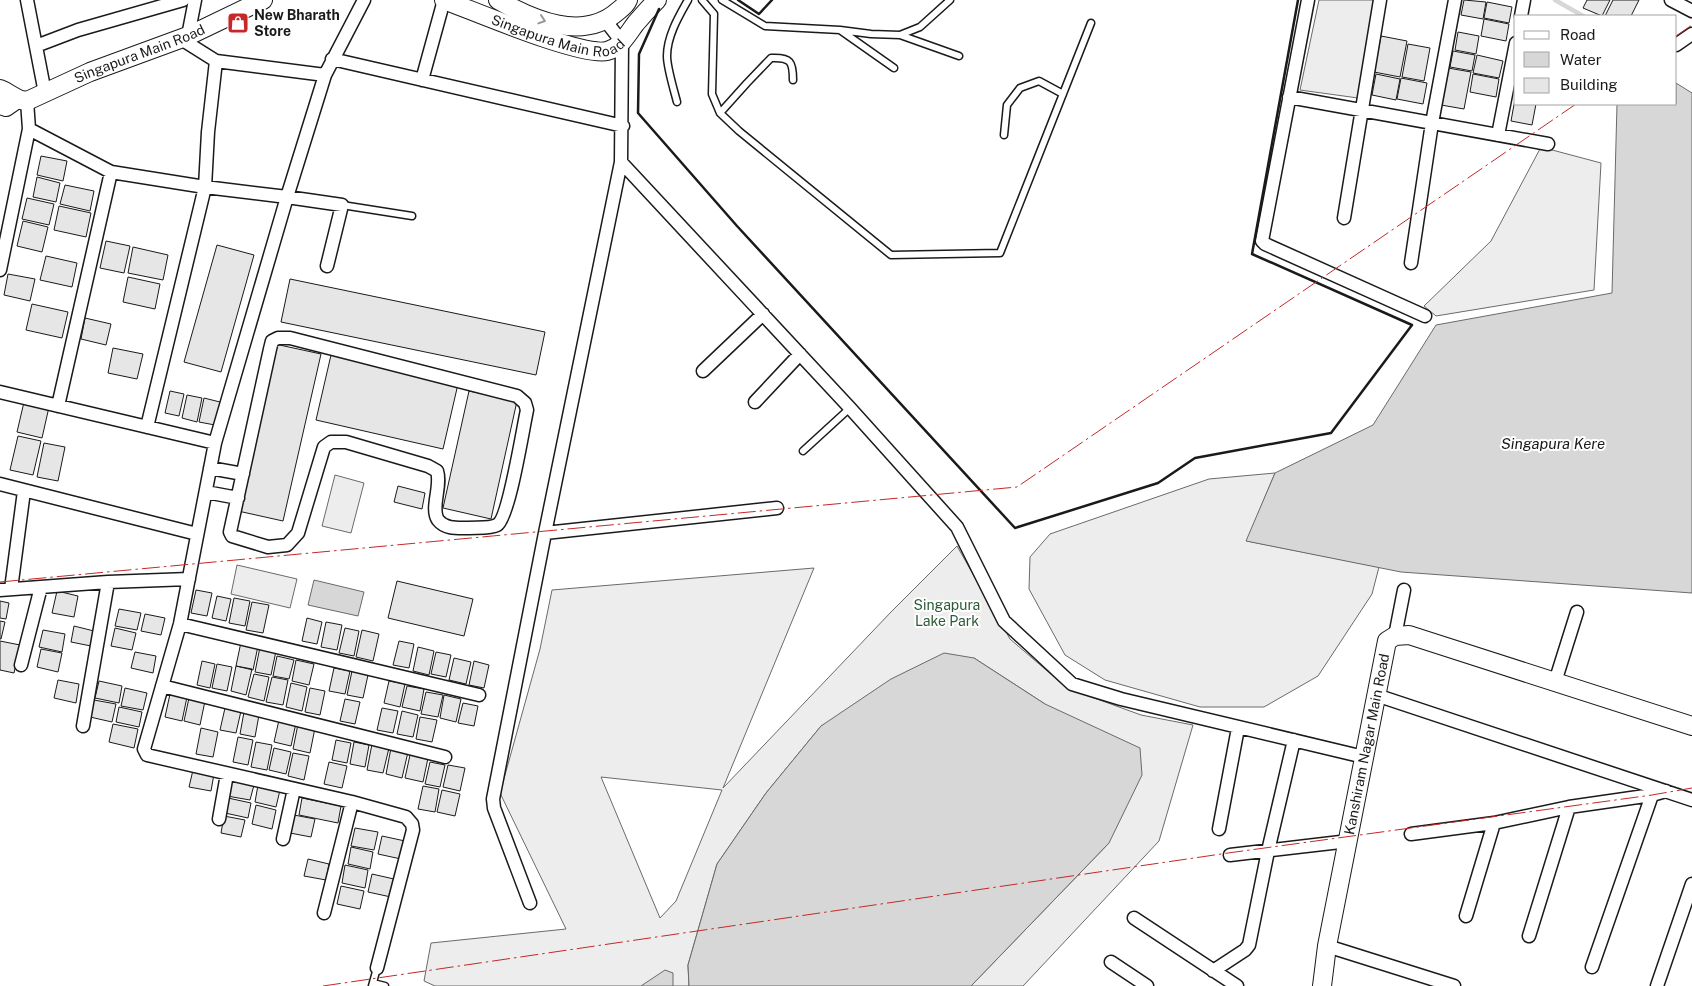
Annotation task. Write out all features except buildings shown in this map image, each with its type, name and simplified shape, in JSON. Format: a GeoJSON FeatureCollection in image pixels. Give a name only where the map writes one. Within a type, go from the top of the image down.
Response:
{"type":"FeatureCollection","features":[{"type":"Feature","properties":{"kind":"street"},"geometry":{"type":"LineString","coordinates":[[27,0],[45,93]]}},
{"type":"Feature","properties":{"kind":"street"},"geometry":{"type":"LineString","coordinates":[[36,46],[78,30],[183,0]]}},
{"type":"Feature","properties":{"kind":"street"},"geometry":{"type":"LineString","coordinates":[[195,0],[184,37],[216,61],[325,75]]}},
{"type":"Feature","properties":{"kind":"street","name":"Singapura Main Road"},"geometry":{"type":"LineString","coordinates":[[14,102],[45,93],[90,72],[184,37],[263,0]]}},
{"type":"Feature","properties":{"kind":"street"},"geometry":{"type":"LineString","coordinates":[[364,0],[325,75],[215,443],[180,624],[144,749],[147,755],[352,802],[406,817],[412,824],[412,830],[377,968]]}},
{"type":"Feature","properties":{"kind":"street"},"geometry":{"type":"LineString","coordinates":[[422,80],[444,0]]}},
{"type":"Feature","properties":{"kind":"street","name":"Singapura Main Road"},"geometry":{"type":"LineString","coordinates":[[444,0],[562,44],[607,51],[622,42],[636,22],[657,0]]}},
{"type":"Feature","properties":{"kind":"street","name":"Singapura Main Road"},"geometry":{"type":"LineString","coordinates":[[498,0],[520,12],[547,23],[568,26],[590,26],[605,20],[626,4],[628,0]]}},
{"type":"Feature","properties":{"kind":"street"},"geometry":{"type":"LineString","coordinates":[[1308,0],[1262,241],[1425,316]]}},
{"type":"Feature","properties":{"kind":"street"},"geometry":{"type":"LineString","coordinates":[[1344,218],[1380,0]]}},
{"type":"Feature","properties":{"kind":"street"},"geometry":{"type":"LineString","coordinates":[[1411,263],[1432,123],[1455,0]]}},
{"type":"Feature","properties":{"kind":"street"},"geometry":{"type":"LineString","coordinates":[[1521,15],[1524,0]]}},
{"type":"Feature","properties":{"kind":"street"},"geometry":{"type":"LineString","coordinates":[[1671,0],[1692,11]]}},
{"type":"Feature","properties":{"kind":"street"},"geometry":{"type":"LineString","coordinates":[[530,902],[493,804],[545,533],[622,162],[622,42],[605,20]]}},
{"type":"Feature","properties":{"kind":"street"},"geometry":{"type":"LineString","coordinates":[[1677,44],[1692,34]]}},
{"type":"Feature","properties":{"kind":"street"},"geometry":{"type":"LineString","coordinates":[[1498,135],[1514,53]]}},
{"type":"Feature","properties":{"kind":"street"},"geometry":{"type":"LineString","coordinates":[[332,59],[623,126]]}},
{"type":"Feature","properties":{"kind":"street"},"geometry":{"type":"LineString","coordinates":[[147,427],[204,187],[216,61]]}},
{"type":"Feature","properties":{"kind":"street"},"geometry":{"type":"LineString","coordinates":[[0,89],[6,91],[14,102],[29,129],[111,172],[204,187],[342,204],[327,266]]}},
{"type":"Feature","properties":{"kind":"street"},"geometry":{"type":"LineString","coordinates":[[1289,97],[1548,144]]}},
{"type":"Feature","properties":{"kind":"street"},"geometry":{"type":"LineString","coordinates":[[0,270],[29,129]]}},
{"type":"Feature","properties":{"kind":"street"},"geometry":{"type":"LineString","coordinates":[[622,162],[850,408],[956,527],[1004,621],[1072,684],[1121,699],[1364,757]]}},
{"type":"Feature","properties":{"kind":"street"},"geometry":{"type":"LineString","coordinates":[[58,406],[111,172]]}},
{"type":"Feature","properties":{"kind":"street"},"geometry":{"type":"LineString","coordinates":[[703,371],[763,314]]}},
{"type":"Feature","properties":{"kind":"street"},"geometry":{"type":"LineString","coordinates":[[278,338],[290,338],[518,396],[525,403],[527,410],[505,514],[502,521],[496,526],[454,529],[444,525],[438,520],[435,508],[440,480],[437,471],[428,466],[346,442],[331,442],[324,447],[298,533],[286,545],[268,547],[232,536],[230,532],[243,474],[272,341],[278,338]]}},
{"type":"Feature","properties":{"kind":"street"},"geometry":{"type":"LineString","coordinates":[[755,402],[800,354]]}},
{"type":"Feature","properties":{"kind":"street"},"geometry":{"type":"LineString","coordinates":[[0,392],[215,443]]}},
{"type":"Feature","properties":{"kind":"street"},"geometry":{"type":"LineString","coordinates":[[210,468],[243,474]]}},
{"type":"Feature","properties":{"kind":"street"},"geometry":{"type":"LineString","coordinates":[[0,484],[197,534]]}},
{"type":"Feature","properties":{"kind":"street"},"geometry":{"type":"LineString","coordinates":[[24,490],[6,590],[108,582],[189,579]]}},
{"type":"Feature","properties":{"kind":"street"},"geometry":{"type":"LineString","coordinates":[[206,492],[238,498]]}},
{"type":"Feature","properties":{"kind":"street"},"geometry":{"type":"LineString","coordinates":[[545,533],[777,508]]}},
{"type":"Feature","properties":{"kind":"street"},"geometry":{"type":"LineString","coordinates":[[83,726],[108,582]]}},
{"type":"Feature","properties":{"kind":"street"},"geometry":{"type":"LineString","coordinates":[[21,666],[41,587]]}},
{"type":"Feature","properties":{"kind":"street"},"geometry":{"type":"LineString","coordinates":[[1395,636],[1404,590]]}},
{"type":"Feature","properties":{"kind":"street"},"geometry":{"type":"LineString","coordinates":[[1555,682],[1577,612]]}},
{"type":"Feature","properties":{"kind":"street"},"geometry":{"type":"LineString","coordinates":[[180,624],[479,695]]}},
{"type":"Feature","properties":{"kind":"street","name":"Kanshiram Nagar Main Road"},"geometry":{"type":"LineString","coordinates":[[1322,986],[1327,946],[1387,641],[1395,636],[1409,635],[1691,723]]}},
{"type":"Feature","properties":{"kind":"street"},"geometry":{"type":"LineString","coordinates":[[162,686],[445,757]]}},
{"type":"Feature","properties":{"kind":"street"},"geometry":{"type":"LineString","coordinates":[[1376,695],[1692,800]]}},
{"type":"Feature","properties":{"kind":"street"},"geometry":{"type":"LineString","coordinates":[[1219,828],[1238,728]]}},
{"type":"Feature","properties":{"kind":"street"},"geometry":{"type":"LineString","coordinates":[[1213,971],[1245,950],[1249,945],[1268,850],[1294,740]]}},
{"type":"Feature","properties":{"kind":"street"},"geometry":{"type":"LineString","coordinates":[[219,819],[227,774]]}},
{"type":"Feature","properties":{"kind":"street"},"geometry":{"type":"LineString","coordinates":[[283,839],[294,789]]}},
{"type":"Feature","properties":{"kind":"street"},"geometry":{"type":"LineString","coordinates":[[1411,834],[1494,823],[1569,807],[1652,796],[1666,791]]}},
{"type":"Feature","properties":{"kind":"street"},"geometry":{"type":"LineString","coordinates":[[1592,967],[1652,796]]}},
{"type":"Feature","properties":{"kind":"street"},"geometry":{"type":"LineString","coordinates":[[324,913],[352,802]]}},
{"type":"Feature","properties":{"kind":"street"},"geometry":{"type":"LineString","coordinates":[[1528,936],[1569,807]]}},
{"type":"Feature","properties":{"kind":"street"},"geometry":{"type":"LineString","coordinates":[[1466,916],[1494,823]]}},
{"type":"Feature","properties":{"kind":"street"},"geometry":{"type":"LineString","coordinates":[[1230,855],[1349,841]]}},
{"type":"Feature","properties":{"kind":"street"},"geometry":{"type":"LineString","coordinates":[[1657,986],[1692,884]]}},
{"type":"Feature","properties":{"kind":"street"},"geometry":{"type":"LineString","coordinates":[[1134,918],[1238,986]]}},
{"type":"Feature","properties":{"kind":"street"},"geometry":{"type":"LineString","coordinates":[[1327,946],[1454,986]]}},
{"type":"Feature","properties":{"kind":"street"},"geometry":{"type":"LineString","coordinates":[[1111,962],[1147,986]]}},
{"type":"Feature","properties":{"kind":"lane"},"geometry":{"type":"LineString","coordinates":[[677,102],[667,56],[677,19],[688,0]]}},
{"type":"Feature","properties":{"kind":"lane"},"geometry":{"type":"LineString","coordinates":[[702,0],[714,14],[712,94],[720,112],[739,131],[891,255],[1000,253],[1091,23]]}},
{"type":"Feature","properties":{"kind":"lane"},"geometry":{"type":"LineString","coordinates":[[722,0],[765,26],[900,35],[959,56]]}},
{"type":"Feature","properties":{"kind":"lane"},"geometry":{"type":"LineString","coordinates":[[900,35],[920,27],[950,0]]}},
{"type":"Feature","properties":{"kind":"lane"},"geometry":{"type":"LineString","coordinates":[[840,30],[894,68]]}},
{"type":"Feature","properties":{"kind":"lane"},"geometry":{"type":"LineString","coordinates":[[720,112],[771,58],[782,57],[788,60],[793,67],[793,80]]}},
{"type":"Feature","properties":{"kind":"lane"},"geometry":{"type":"LineString","coordinates":[[1004,135],[1007,105],[1020,88],[1038,81],[1063,94]]}},
{"type":"Feature","properties":{"kind":"lane"},"geometry":{"type":"LineString","coordinates":[[342,204],[412,216]]}},
{"type":"Feature","properties":{"kind":"lane"},"geometry":{"type":"LineString","coordinates":[[803,451],[850,408]]}},
{"type":"Feature","properties":{"kind":"lane"},"geometry":{"type":"LineString","coordinates":[[377,968],[372,984],[385,986]]}},
{"type":"Feature","properties":{"kind":"shaded area"},"geometry":{"type":"Polygon","coordinates":[[[1319,0],[1374,0],[1358,98],[1300,90],[1319,0]]]}},
{"type":"Feature","properties":{"kind":"shaded area"},"geometry":{"type":"Polygon","coordinates":[[[1541,147],[1601,163],[1594,290],[1436,316],[1424,306],[1491,241],[1541,147]]]}},
{"type":"Feature","properties":{"kind":"shaded area"},"geometry":{"type":"Polygon","coordinates":[[[1275,473],[1247,541],[1379,567],[1372,594],[1318,676],[1264,707],[1200,707],[1105,680],[1065,655],[1029,589],[1030,557],[1050,534],[1209,479],[1275,473]]]}},
{"type":"Feature","properties":{"kind":"shaded area"},"geometry":{"type":"Polygon","coordinates":[[[335,475],[364,483],[351,533],[322,526],[335,475]]]}},
{"type":"Feature","properties":{"kind":"shaded area"},"geometry":{"type":"Polygon","coordinates":[[[957,546],[1010,639],[1067,688],[1141,715],[1193,725],[1159,841],[1023,986],[971,986],[1109,843],[1045,704],[974,658],[821,726],[766,793],[717,864],[688,965],[689,986],[435,986],[424,981],[431,943],[566,929],[500,793],[540,649],[552,590],[814,568],[723,788],[891,612],[957,546]],[[601,777],[660,918],[676,901],[722,790],[601,777]]]}},
{"type":"Feature","properties":{"kind":"shaded area"},"geometry":{"type":"Polygon","coordinates":[[[237,565],[297,579],[290,608],[231,594],[237,565]]]}},
{"type":"Feature","properties":{"kind":"water","name":"Singapura Kere"},"geometry":{"type":"Polygon","coordinates":[[[1677,84],[1692,93],[1692,593],[1401,572],[1246,541],[1275,473],[1373,425],[1436,325],[1612,293],[1617,105],[1677,105],[1677,84]]]}},
{"type":"Feature","properties":{"kind":"water"},"geometry":{"type":"Polygon","coordinates":[[[314,580],[364,592],[358,616],[308,605],[314,580]]]}},
{"type":"Feature","properties":{"kind":"water"},"geometry":{"type":"Polygon","coordinates":[[[944,653],[974,658],[1045,704],[1140,748],[1142,775],[1109,843],[971,986],[689,986],[688,965],[717,864],[766,793],[821,726],[891,679],[944,653]]]}},
{"type":"Feature","properties":{"kind":"water"},"geometry":{"type":"Polygon","coordinates":[[[665,970],[673,973],[673,986],[641,986],[665,970]]]}},
{"type":"Feature","properties":{"kind":"waterway"},"geometry":{"type":"LineString","coordinates":[[1555,0],[1581,15]]}},
{"type":"Feature","properties":{"kind":"wall"},"geometry":{"type":"LineString","coordinates":[[738,0],[759,14],[772,0]]}},
{"type":"Feature","properties":{"kind":"wall"},"geometry":{"type":"LineString","coordinates":[[659,9],[639,54],[638,113],[737,226],[1015,528],[1158,483],[1195,458],[1331,433],[1412,325],[1252,254],[1298,0]]}},
{"type":"Feature","properties":{"kind":"power"},"geometry":{"type":"LineString","coordinates":[[1677,35],[1692,25]]}},
{"type":"Feature","properties":{"kind":"power"},"geometry":{"type":"LineString","coordinates":[[0,582],[1017,487],[1575,105]]}},
{"type":"Feature","properties":{"kind":"power"},"geometry":{"type":"LineString","coordinates":[[323,986],[1228,853],[1692,788]]}},
{"type":"Feature","properties":{"kind":"place","name":"New Bharath Store"},"geometry":{"type":"Point","coordinates":[238,23]}},
{"type":"Feature","properties":{"kind":"park label","name":"Singapura Lake Park"},"geometry":{"type":"Point","coordinates":[947,614]}}]}
